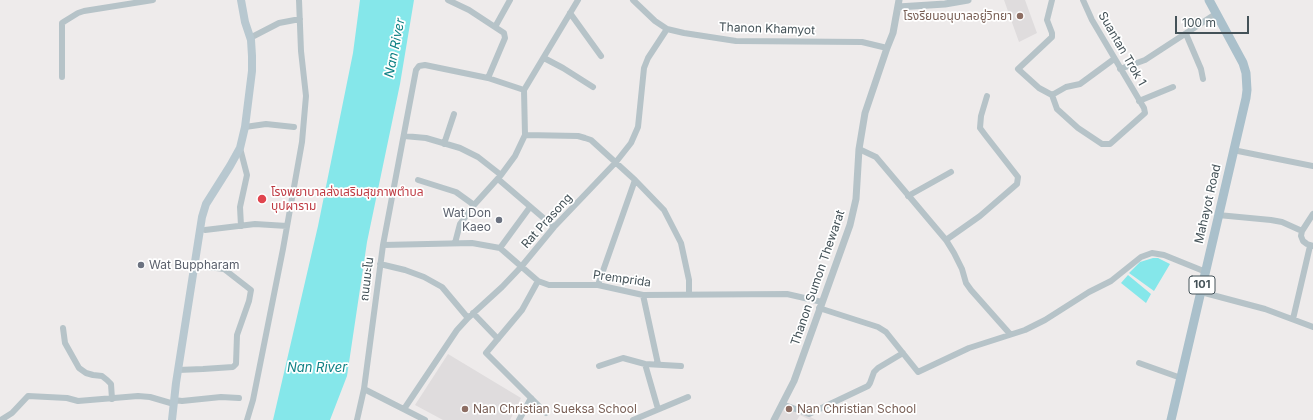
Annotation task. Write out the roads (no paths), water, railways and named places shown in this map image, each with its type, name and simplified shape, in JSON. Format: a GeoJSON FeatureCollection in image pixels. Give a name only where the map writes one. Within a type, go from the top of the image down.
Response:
{"type":"FeatureCollection","features":[{"type":"Feature","properties":{"kind":"main road"},"geometry":{"type":"LineString","coordinates":[[172,420],[193,265],[202,217],[206,204],[240,148],[245,127],[252,71],[250,38],[241,0]]}},
{"type":"Feature","properties":{"kind":"main road","name":"Mahayot Road"},"geometry":{"type":"LineString","coordinates":[[1171,420],[1246,98],[1246,73],[1240,56],[1209,0]]}},
{"type":"Feature","properties":{"kind":"street"},"geometry":{"type":"LineString","coordinates":[[62,77],[62,23],[84,11],[153,0]]}},
{"type":"Feature","properties":{"kind":"street"},"geometry":{"type":"LineString","coordinates":[[247,420],[253,400],[302,142],[306,96],[299,0]]}},
{"type":"Feature","properties":{"kind":"street"},"geometry":{"type":"LineString","coordinates":[[448,0],[468,10],[504,33],[505,38],[488,78]]}},
{"type":"Feature","properties":{"kind":"street"},"geometry":{"type":"LineString","coordinates":[[495,27],[510,0]]}},
{"type":"Feature","properties":{"kind":"street"},"geometry":{"type":"LineString","coordinates":[[455,243],[460,224],[474,205],[499,177],[514,156],[525,135],[524,90],[578,0]]}},
{"type":"Feature","properties":{"kind":"street","name":"Thanon Khamyot"},"geometry":{"type":"LineString","coordinates":[[633,0],[655,21],[667,29],[684,33],[736,41],[862,42],[887,48]]}},
{"type":"Feature","properties":{"kind":"street"},"geometry":{"type":"LineString","coordinates":[[899,4],[944,4],[968,0]]}},
{"type":"Feature","properties":{"kind":"street"},"geometry":{"type":"LineString","coordinates":[[1052,0],[1047,20],[1052,37],[1018,69],[1039,88],[1052,95],[1066,87],[1080,84],[1114,59]]}},
{"type":"Feature","properties":{"kind":"street","name":"Suantan Trok 1"},"geometry":{"type":"LineString","coordinates":[[1052,95],[1057,109],[1078,128],[1102,144],[1110,144],[1145,113],[1144,108],[1092,20],[1083,0]]}},
{"type":"Feature","properties":{"kind":"street","name":"Thanon Sumon Thewarat"},"geometry":{"type":"LineString","coordinates":[[774,420],[794,381],[820,305],[850,225],[856,199],[859,148],[865,113],[893,33],[899,4]]}},
{"type":"Feature","properties":{"kind":"street"},"geometry":{"type":"LineString","coordinates":[[570,13],[601,56]]}},
{"type":"Feature","properties":{"kind":"street"},"geometry":{"type":"LineString","coordinates":[[1120,69],[1145,60],[1217,13]]}},
{"type":"Feature","properties":{"kind":"street"},"geometry":{"type":"LineString","coordinates":[[250,38],[279,23],[300,18]]}},
{"type":"Feature","properties":{"kind":"street","name":"Rat Prasong"},"geometry":{"type":"LineString","coordinates":[[404,409],[457,330],[521,267],[554,227],[616,162],[631,143],[638,127],[644,68],[648,58],[667,29]]}},
{"type":"Feature","properties":{"kind":"street"},"geometry":{"type":"LineString","coordinates":[[1186,34],[1201,69],[1203,78]]}},
{"type":"Feature","properties":{"kind":"street"},"geometry":{"type":"LineString","coordinates":[[544,58],[593,87]]}},
{"type":"Feature","properties":{"kind":"street"},"geometry":{"type":"LineString","coordinates":[[383,245],[416,70],[419,66],[425,65],[488,78],[524,90]]}},
{"type":"Feature","properties":{"kind":"street"},"geometry":{"type":"LineString","coordinates":[[1139,101],[1173,87]]}},
{"type":"Feature","properties":{"kind":"street"},"geometry":{"type":"LineString","coordinates":[[946,240],[980,216],[1017,184],[1018,177],[980,128],[981,116],[987,96]]}},
{"type":"Feature","properties":{"kind":"street"},"geometry":{"type":"LineString","coordinates":[[444,144],[454,114]]}},
{"type":"Feature","properties":{"kind":"street"},"geometry":{"type":"LineString","coordinates":[[245,127],[266,124],[294,127]]}},
{"type":"Feature","properties":{"kind":"street"},"geometry":{"type":"LineString","coordinates":[[525,135],[578,136],[591,140],[635,180],[664,210],[681,243],[689,280],[690,294]]}},
{"type":"Feature","properties":{"kind":"street"},"geometry":{"type":"LineString","coordinates":[[404,136],[426,138],[460,148],[478,157],[530,207],[554,227]]}},
{"type":"Feature","properties":{"kind":"street"},"geometry":{"type":"LineString","coordinates":[[240,148],[247,174],[240,207],[241,226]]}},
{"type":"Feature","properties":{"kind":"street"},"geometry":{"type":"LineString","coordinates":[[859,148],[876,158],[946,240],[962,269],[966,283],[970,290],[1010,334],[1025,330],[1045,320],[1089,292],[1111,281],[1141,257],[1152,253],[1164,255],[1206,272]]}},
{"type":"Feature","properties":{"kind":"street"},"geometry":{"type":"LineString","coordinates":[[1233,150],[1313,166]]}},
{"type":"Feature","properties":{"kind":"street"},"geometry":{"type":"LineString","coordinates":[[908,196],[951,172]]}},
{"type":"Feature","properties":{"kind":"street"},"geometry":{"type":"LineString","coordinates":[[418,180],[456,192],[474,205]]}},
{"type":"Feature","properties":{"kind":"street"},"geometry":{"type":"LineString","coordinates":[[598,285],[635,180]]}},
{"type":"Feature","properties":{"kind":"street"},"geometry":{"type":"LineString","coordinates":[[500,248],[530,207]]}},
{"type":"Feature","properties":{"kind":"street"},"geometry":{"type":"LineString","coordinates":[[1293,319],[1312,246],[1303,242],[1301,236],[1302,231],[1313,214]]}},
{"type":"Feature","properties":{"kind":"street"},"geometry":{"type":"LineString","coordinates":[[1218,215],[1282,222],[1302,231]]}},
{"type":"Feature","properties":{"kind":"street"},"geometry":{"type":"LineString","coordinates":[[205,230],[255,224],[287,226]]}},
{"type":"Feature","properties":{"kind":"street","name":"ถนนมะโน"},"geometry":{"type":"LineString","coordinates":[[357,420],[364,388],[383,245],[455,243]]}},
{"type":"Feature","properties":{"kind":"street","name":"Premprida"},"geometry":{"type":"LineString","coordinates":[[455,243],[472,243],[500,248],[538,281],[549,285],[598,285],[643,296],[690,294],[787,294],[878,327],[886,332],[918,372],[969,348],[1010,334]]}},
{"type":"Feature","properties":{"kind":"street"},"geometry":{"type":"LineString","coordinates":[[380,264],[405,270],[424,277],[442,287],[498,339]]}},
{"type":"Feature","properties":{"kind":"street"},"geometry":{"type":"LineString","coordinates":[[178,370],[233,367],[236,364],[237,335],[249,301],[251,290],[224,269],[193,265]]}},
{"type":"Feature","properties":{"kind":"street"},"geometry":{"type":"LineString","coordinates":[[538,281],[522,310],[486,353],[546,413]]}},
{"type":"Feature","properties":{"kind":"street"},"geometry":{"type":"LineString","coordinates":[[1201,292],[1265,309],[1313,327]]}},
{"type":"Feature","properties":{"kind":"street"},"geometry":{"type":"LineString","coordinates":[[643,296],[658,364]]}},
{"type":"Feature","properties":{"kind":"street"},"geometry":{"type":"LineString","coordinates":[[63,328],[65,343],[80,368],[92,376],[102,376],[107,380],[111,384],[112,399]]}},
{"type":"Feature","properties":{"kind":"street"},"geometry":{"type":"LineString","coordinates":[[782,404],[809,414],[868,386],[874,372],[878,368],[903,353]]}},
{"type":"Feature","properties":{"kind":"street"},"geometry":{"type":"LineString","coordinates":[[599,366],[623,358],[645,364],[681,366]]}},
{"type":"Feature","properties":{"kind":"street"},"geometry":{"type":"LineString","coordinates":[[1139,363],[1181,378]]}},
{"type":"Feature","properties":{"kind":"street"},"geometry":{"type":"LineString","coordinates":[[645,364],[658,409]]}},
{"type":"Feature","properties":{"kind":"street"},"geometry":{"type":"LineString","coordinates":[[364,388],[425,420]]}},
{"type":"Feature","properties":{"kind":"street"},"geometry":{"type":"LineString","coordinates":[[1,420],[12,413],[28,396],[67,398],[78,401],[138,396],[174,402],[215,397],[239,398]]}},
{"type":"Feature","properties":{"kind":"street"},"geometry":{"type":"LineString","coordinates":[[633,420],[688,397]]}},
{"type":"Feature","properties":{"kind":"street"},"geometry":{"type":"LineString","coordinates":[[519,420],[531,398]]}},
{"type":"Feature","properties":{"kind":"water","name":"Nan River"},"geometry":{"type":"Polygon","coordinates":[[[360,0],[414,0],[400,84],[367,242],[347,376],[330,420],[273,420],[318,226],[353,53],[360,0]]]}},
{"type":"Feature","properties":{"kind":"water"},"geometry":{"type":"Polygon","coordinates":[[[1158,258],[1170,264],[1154,291],[1129,273],[1140,262],[1158,258]]]}},
{"type":"Feature","properties":{"kind":"water"},"geometry":{"type":"Polygon","coordinates":[[[1128,275],[1151,294],[1146,303],[1121,283],[1128,275]]]}},
{"type":"Feature","properties":{"kind":"place","name":"โรงรียนอนุบาลอยู่วิทยา"},"geometry":{"type":"Point","coordinates":[1020,16]}},
{"type":"Feature","properties":{"kind":"place","name":"โรงพยาบาลส่งเสริมสุขภาพตำบล บุปผาราม"},"geometry":{"type":"Point","coordinates":[262,199]}},
{"type":"Feature","properties":{"kind":"place","name":"Wat Don Kaeo"},"geometry":{"type":"Point","coordinates":[499,220]}},
{"type":"Feature","properties":{"kind":"place","name":"Wat Buppharam"},"geometry":{"type":"Point","coordinates":[141,265]}},
{"type":"Feature","properties":{"kind":"place","name":"Nan Christian Sueksa School"},"geometry":{"type":"Point","coordinates":[465,409]}},
{"type":"Feature","properties":{"kind":"place","name":"Nan Christian School"},"geometry":{"type":"Point","coordinates":[789,409]}}]}
